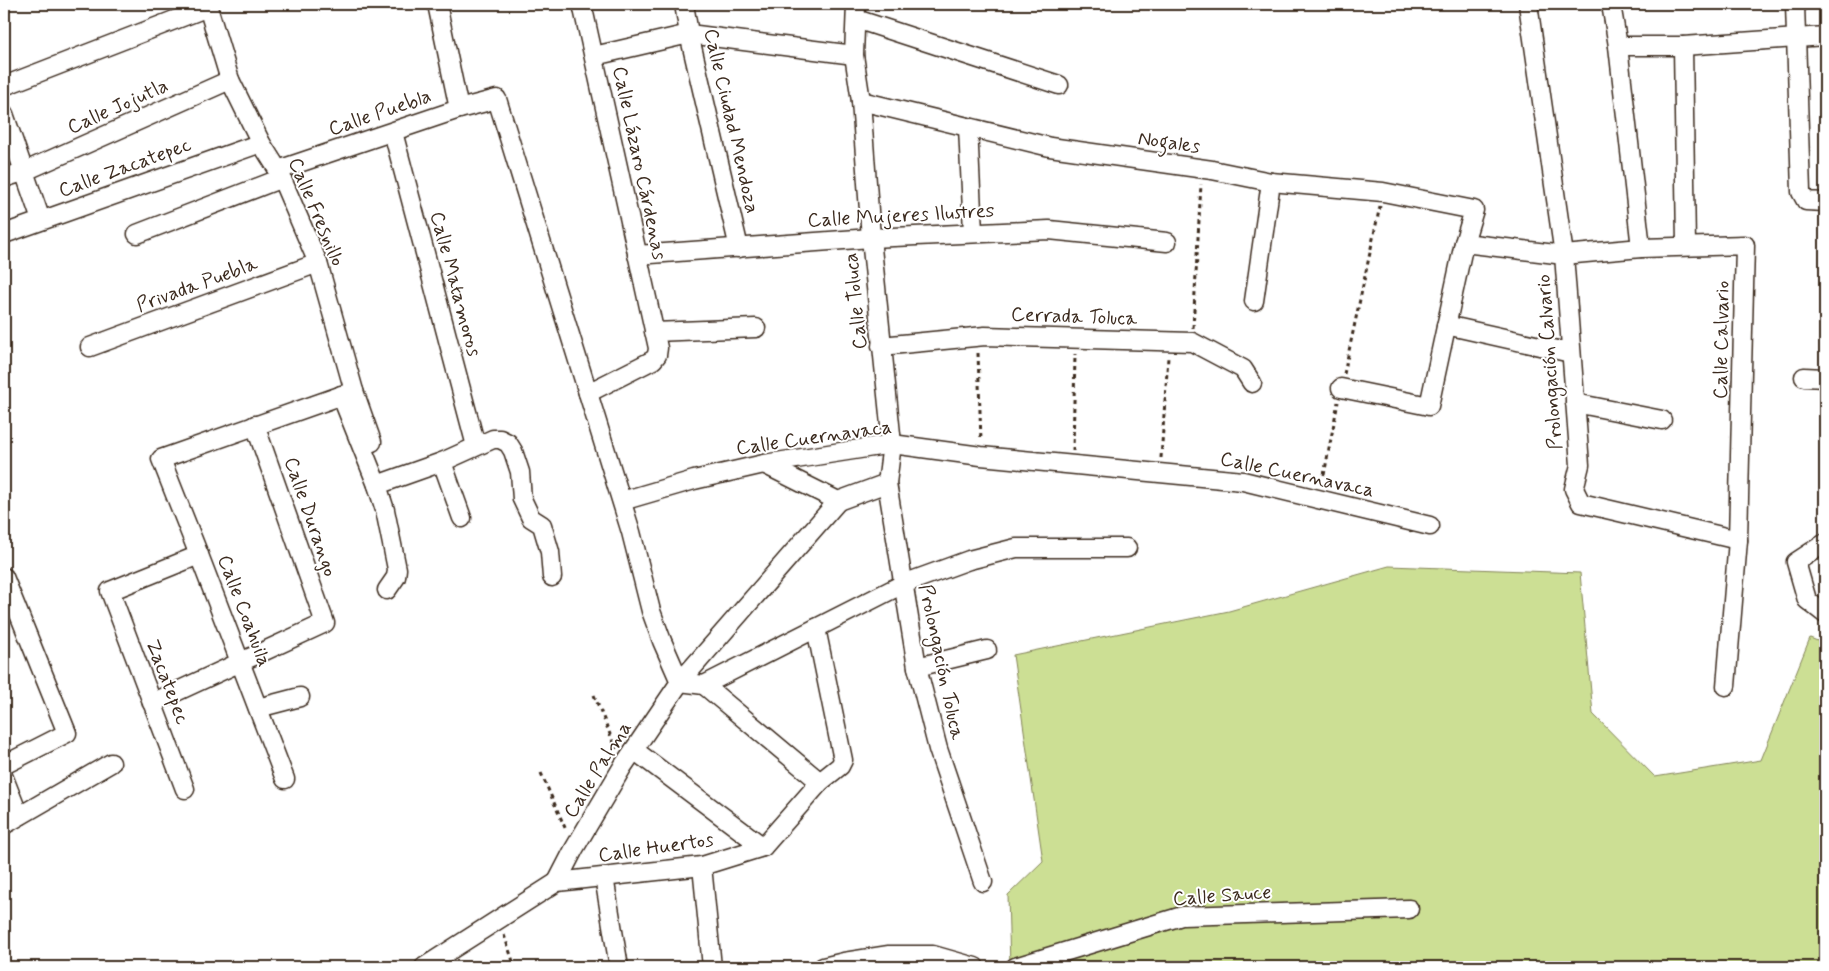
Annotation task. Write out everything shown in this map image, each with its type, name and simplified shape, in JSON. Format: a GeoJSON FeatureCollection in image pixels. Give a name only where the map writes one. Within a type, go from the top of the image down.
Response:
{"type":"FeatureCollection","features":[{"type":"Feature","properties":{"kind":"street"},"geometry":{"type":"LineString","coordinates":[[437,4],[460,109]]}},
{"type":"Feature","properties":{"kind":"street","name":"Calle Lázaro Cárdenas"},"geometry":{"type":"LineString","coordinates":[[582,4],[658,348],[657,355],[653,360],[588,393]]}},
{"type":"Feature","properties":{"kind":"street","name":"Calle Ciudad Mendoza"},"geometry":{"type":"LineString","coordinates":[[684,4],[689,34],[738,248]]}},
{"type":"Feature","properties":{"kind":"street"},"geometry":{"type":"LineString","coordinates":[[1528,4],[1564,255]]}},
{"type":"Feature","properties":{"kind":"street"},"geometry":{"type":"LineString","coordinates":[[1611,4],[1618,46],[1641,248]]}},
{"type":"Feature","properties":{"kind":"street"},"geometry":{"type":"LineString","coordinates":[[1795,4],[1801,192],[1806,201],[1825,202]]}},
{"type":"Feature","properties":{"kind":"street"},"geometry":{"type":"LineString","coordinates":[[4,86],[207,5]]}},
{"type":"Feature","properties":{"kind":"street","name":"Calle Fresnillo"},"geometry":{"type":"LineString","coordinates":[[207,5],[230,80],[261,142],[280,174],[318,263],[348,393],[372,442]]}},
{"type":"Feature","properties":{"kind":"street"},"geometry":{"type":"LineString","coordinates":[[856,11],[1058,85]]}},
{"type":"Feature","properties":{"kind":"street","name":"Calle Toluca"},"geometry":{"type":"LineString","coordinates":[[856,11],[854,55],[861,101],[871,238],[892,444]]}},
{"type":"Feature","properties":{"kind":"street"},"geometry":{"type":"LineString","coordinates":[[594,56],[689,34],[854,55]]}},
{"type":"Feature","properties":{"kind":"street"},"geometry":{"type":"LineString","coordinates":[[1618,46],[1682,46],[1825,36]]}},
{"type":"Feature","properties":{"kind":"street"},"geometry":{"type":"LineString","coordinates":[[1682,46],[1686,246]]}},
{"type":"Feature","properties":{"kind":"street","name":"Calle Jojutla"},"geometry":{"type":"LineString","coordinates":[[4,178],[23,172],[230,80]]}},
{"type":"Feature","properties":{"kind":"street","name":"Calle Puebla"},"geometry":{"type":"LineString","coordinates":[[137,234],[280,174],[393,132],[460,109],[497,99],[588,393]]}},
{"type":"Feature","properties":{"kind":"street","name":"Nogales"},"geometry":{"type":"LineString","coordinates":[[861,101],[1050,147],[1202,169],[1271,182],[1383,192],[1474,210],[1464,243]]}},
{"type":"Feature","properties":{"kind":"street"},"geometry":{"type":"LineString","coordinates":[[4,114],[40,220]]}},
{"type":"Feature","properties":{"kind":"street"},"geometry":{"type":"LineString","coordinates":[[968,127],[973,232]]}},
{"type":"Feature","properties":{"kind":"street","name":"Calle Matamoros"},"geometry":{"type":"LineString","coordinates":[[393,132],[476,446]]}},
{"type":"Feature","properties":{"kind":"street","name":"Calle Zacatepec"},"geometry":{"type":"LineString","coordinates":[[4,234],[261,142]]}},
{"type":"Feature","properties":{"kind":"street"},"geometry":{"type":"LineString","coordinates":[[1254,301],[1271,182]]}},
{"type":"Feature","properties":{"kind":"street","name":"Calle Mujeres Ilustres"},"geometry":{"type":"LineString","coordinates":[[637,255],[871,238],[1049,230],[1167,242]]}},
{"type":"Feature","properties":{"kind":"street"},"geometry":{"type":"LineString","coordinates":[[1341,388],[1429,406],[1464,243]]}},
{"type":"Feature","properties":{"kind":"street","name":"Prolongación Calvario"},"geometry":{"type":"LineString","coordinates":[[1464,243],[1564,255],[1580,466],[1574,489],[1582,503],[1738,540]]}},
{"type":"Feature","properties":{"kind":"street","name":"Calle Calvario"},"geometry":{"type":"LineString","coordinates":[[1564,255],[1641,248],[1745,245],[1738,540]]}},
{"type":"Feature","properties":{"kind":"street","name":"Privada Puebla"},"geometry":{"type":"LineString","coordinates":[[90,347],[318,263]]}},
{"type":"Feature","properties":{"kind":"street"},"geometry":{"type":"LineString","coordinates":[[1446,325],[1571,353]]}},
{"type":"Feature","properties":{"kind":"street"},"geometry":{"type":"LineString","coordinates":[[654,332],[756,328]]}},
{"type":"Feature","properties":{"kind":"street","name":"Cerrada Toluca"},"geometry":{"type":"LineString","coordinates":[[881,346],[978,337],[1192,342],[1243,369],[1252,383]]}},
{"type":"Feature","properties":{"kind":"street"},"geometry":{"type":"LineString","coordinates":[[1804,377],[1825,378]]}},
{"type":"Feature","properties":{"kind":"street"},"geometry":{"type":"LineString","coordinates":[[255,425],[348,393],[385,510],[397,569],[396,577],[387,590]]}},
{"type":"Feature","properties":{"kind":"street"},"geometry":{"type":"LineString","coordinates":[[588,393],[622,502],[651,611],[680,682]]}},
{"type":"Feature","properties":{"kind":"street"},"geometry":{"type":"LineString","coordinates":[[1574,403],[1662,420]]}},
{"type":"Feature","properties":{"kind":"street","name":"Calle Coahuila"},"geometry":{"type":"LineString","coordinates":[[255,425],[160,459],[285,779]]}},
{"type":"Feature","properties":{"kind":"street","name":"Calle Durango"},"geometry":{"type":"LineString","coordinates":[[241,663],[324,623],[255,425]]}},
{"type":"Feature","properties":{"kind":"street"},"geometry":{"type":"LineString","coordinates":[[377,485],[442,462],[493,439],[500,439],[513,450],[520,472],[522,499],[531,518],[542,525],[550,552],[552,577]]}},
{"type":"Feature","properties":{"kind":"street","name":"Calle Cuernavaca"},"geometry":{"type":"LineString","coordinates":[[622,502],[694,480],[764,464],[892,444],[981,456],[1242,481],[1430,526]]}},
{"type":"Feature","properties":{"kind":"street","name":"Prolongación Toluca"},"geometry":{"type":"LineString","coordinates":[[892,444],[887,483],[917,667],[938,748],[983,882]]}},
{"type":"Feature","properties":{"kind":"street"},"geometry":{"type":"LineString","coordinates":[[442,462],[462,518]]}},
{"type":"Feature","properties":{"kind":"street"},"geometry":{"type":"LineString","coordinates":[[764,464],[838,501]]}},
{"type":"Feature","properties":{"kind":"street"},"geometry":{"type":"LineString","coordinates":[[680,682],[838,501],[887,483]]}},
{"type":"Feature","properties":{"kind":"street"},"geometry":{"type":"LineString","coordinates":[[1726,686],[1738,540]]}},
{"type":"Feature","properties":{"kind":"street"},"geometry":{"type":"LineString","coordinates":[[1825,543],[1796,562],[1807,600],[1825,614]]}},
{"type":"Feature","properties":{"kind":"street"},"geometry":{"type":"LineString","coordinates":[[704,685],[903,584],[969,560],[1016,548],[1127,548]]}},
{"type":"Feature","properties":{"kind":"street","name":"Zacatepec"},"geometry":{"type":"LineString","coordinates":[[185,789],[110,591],[199,555]]}},
{"type":"Feature","properties":{"kind":"street"},"geometry":{"type":"LineString","coordinates":[[4,577],[67,733],[4,765]]}},
{"type":"Feature","properties":{"kind":"street"},"geometry":{"type":"LineString","coordinates":[[634,750],[763,847],[820,782],[840,766],[843,760],[816,628]]}},
{"type":"Feature","properties":{"kind":"street"},"geometry":{"type":"LineString","coordinates":[[917,667],[987,650]]}},
{"type":"Feature","properties":{"kind":"street"},"geometry":{"type":"LineString","coordinates":[[152,703],[241,663]]}},
{"type":"Feature","properties":{"kind":"street"},"geometry":{"type":"LineString","coordinates":[[680,682],[704,685],[820,782]]}},
{"type":"Feature","properties":{"kind":"street","name":"Calle Palma"},"geometry":{"type":"LineString","coordinates":[[557,882],[574,849],[623,766],[680,682]]}},
{"type":"Feature","properties":{"kind":"street"},"geometry":{"type":"LineString","coordinates":[[258,708],[300,697]]}},
{"type":"Feature","properties":{"kind":"street"},"geometry":{"type":"LineString","coordinates":[[4,825],[111,763]]}},
{"type":"Feature","properties":{"kind":"street"},"geometry":{"type":"LineString","coordinates":[[4,778],[19,816]]}},
{"type":"Feature","properties":{"kind":"street","name":"Calle Huertos"},"geometry":{"type":"LineString","coordinates":[[557,882],[702,866],[763,847]]}},
{"type":"Feature","properties":{"kind":"street"},"geometry":{"type":"LineString","coordinates":[[702,866],[712,967]]}},
{"type":"Feature","properties":{"kind":"street"},"geometry":{"type":"LineString","coordinates":[[604,877],[619,967]]}},
{"type":"Feature","properties":{"kind":"street"},"geometry":{"type":"LineString","coordinates":[[424,967],[557,882]]}},
{"type":"Feature","properties":{"kind":"street","name":"Calle Sauce"},"geometry":{"type":"LineString","coordinates":[[1015,967],[1182,916],[1409,909]]}},
{"type":"Feature","properties":{"kind":"street"},"geometry":{"type":"LineString","coordinates":[[823,967],[889,955],[933,955],[975,967]]}},
{"type":"Feature","properties":{"kind":"path"},"geometry":{"type":"LineString","coordinates":[[1192,342],[1202,169]]}},
{"type":"Feature","properties":{"kind":"path"},"geometry":{"type":"LineString","coordinates":[[1324,475],[1330,436],[1383,192]]}},
{"type":"Feature","properties":{"kind":"path"},"geometry":{"type":"LineString","coordinates":[[978,337],[981,456]]}},
{"type":"Feature","properties":{"kind":"path"},"geometry":{"type":"LineString","coordinates":[[1073,465],[1076,339]]}},
{"type":"Feature","properties":{"kind":"path"},"geometry":{"type":"LineString","coordinates":[[1160,474],[1169,341]]}},
{"type":"Feature","properties":{"kind":"path"},"geometry":{"type":"LineString","coordinates":[[594,695],[623,766]]}},
{"type":"Feature","properties":{"kind":"path"},"geometry":{"type":"LineString","coordinates":[[541,773],[574,849]]}},
{"type":"Feature","properties":{"kind":"path"},"geometry":{"type":"LineString","coordinates":[[499,920],[515,967]]}},
{"type":"Feature","properties":{"kind":"green space"},"geometry":{"type":"Polygon","coordinates":[[[1389,566],[1580,573],[1593,714],[1655,777],[1761,760],[1810,638],[1825,644],[1825,967],[1010,967],[1008,895],[1043,861],[1013,655],[1229,611],[1389,566]]]}}]}
